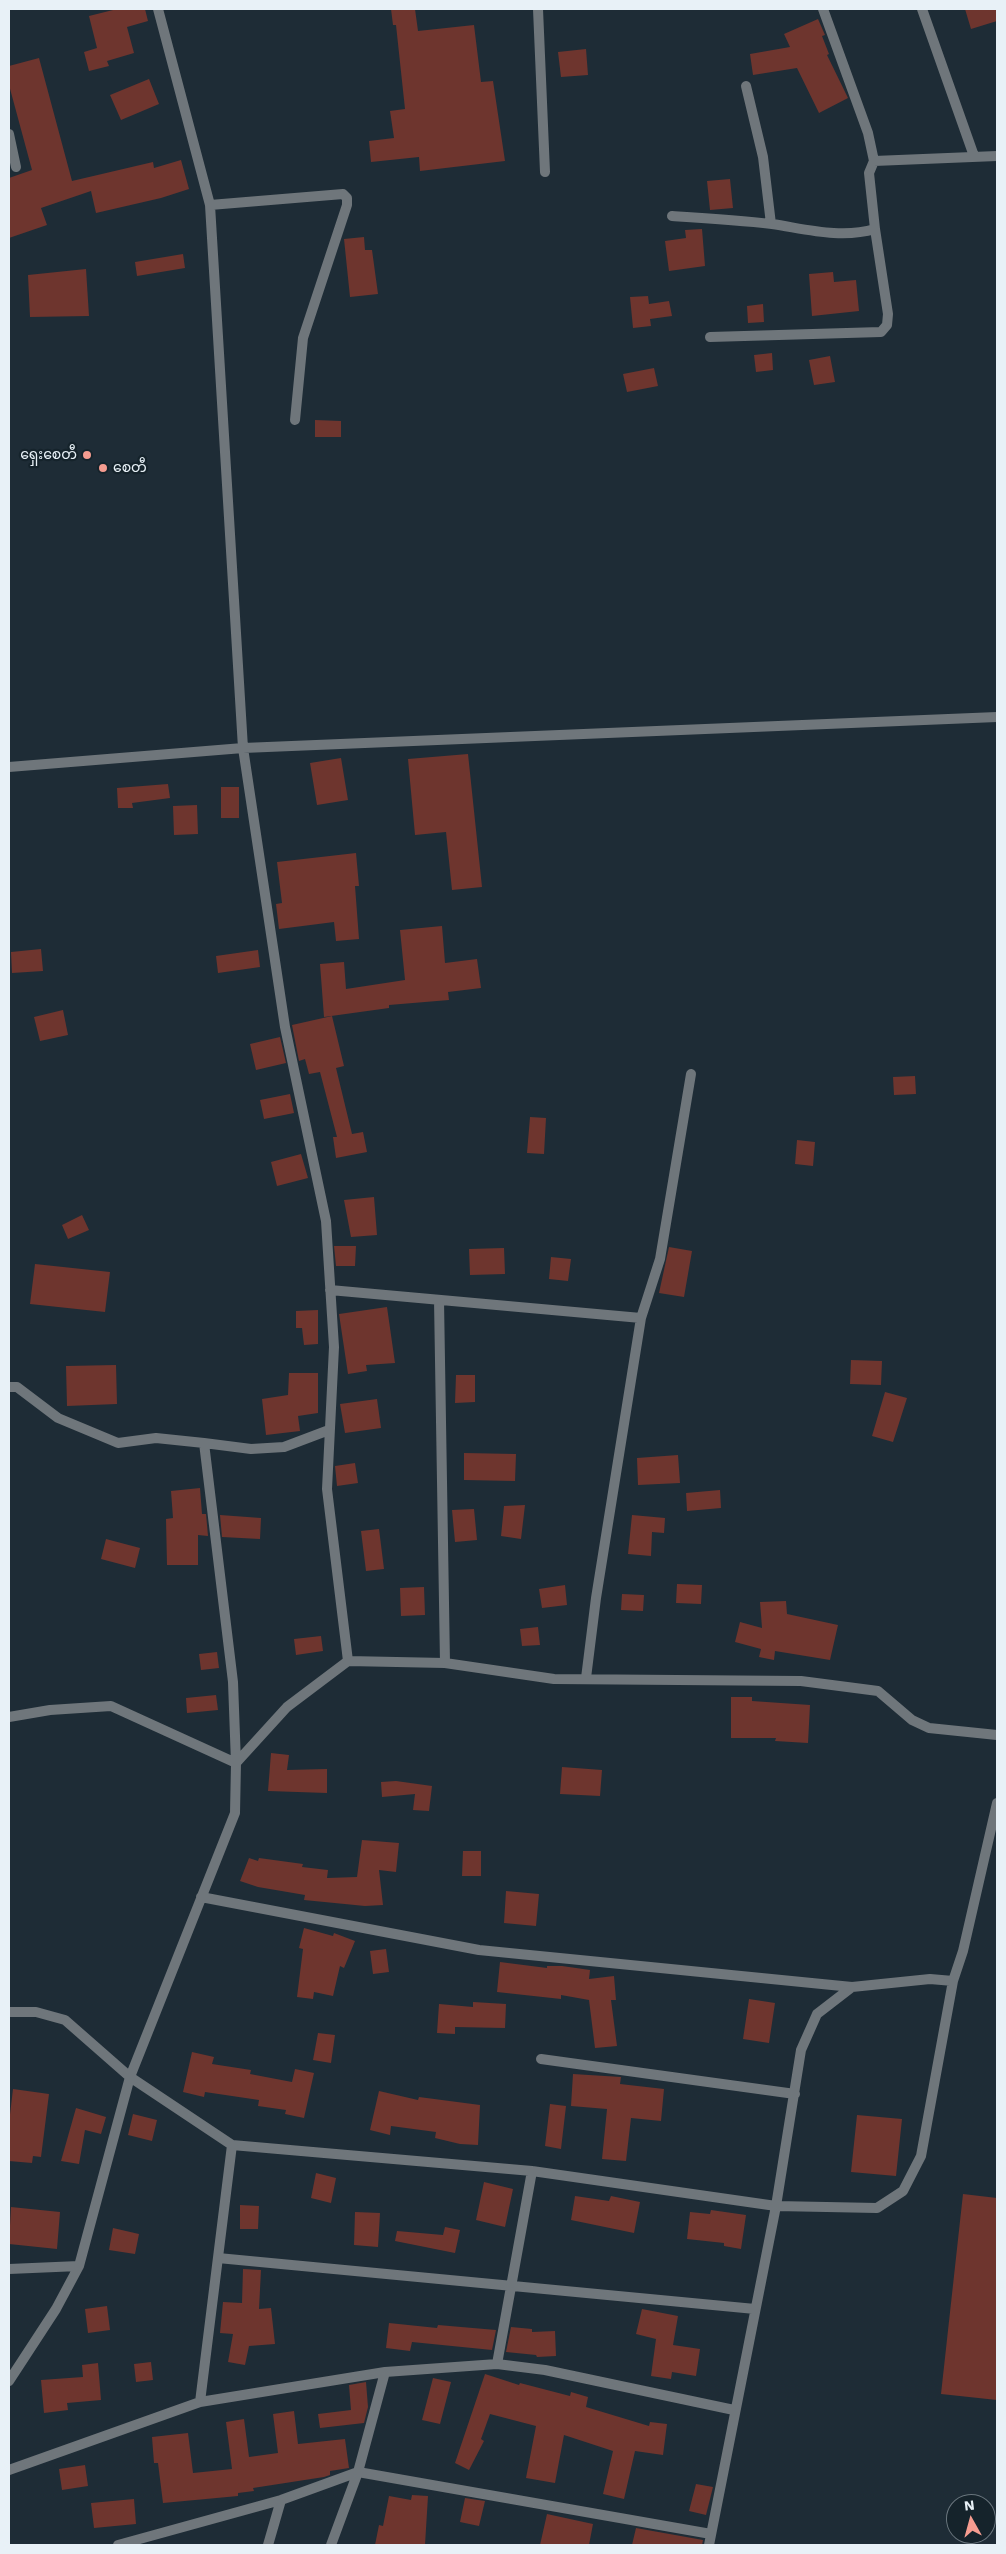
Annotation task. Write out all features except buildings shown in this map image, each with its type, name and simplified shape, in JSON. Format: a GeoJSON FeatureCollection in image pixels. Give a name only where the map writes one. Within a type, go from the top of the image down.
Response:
{"type":"FeatureCollection","features":[{"type":"Feature","properties":{"kind":"street"},"geometry":{"type":"LineString","coordinates":[[158,9],[210,205],[243,748],[284,1027],[326,1221],[334,1347],[327,1489],[348,1661]]}},
{"type":"Feature","properties":{"kind":"street"},"geometry":{"type":"LineString","coordinates":[[538,9],[545,172]]}},
{"type":"Feature","properties":{"kind":"street"},"geometry":{"type":"LineString","coordinates":[[710,337],[881,332],[887,325],[888,314],[874,229],[869,173],[874,161],[868,133],[822,9]]}},
{"type":"Feature","properties":{"kind":"street"},"geometry":{"type":"LineString","coordinates":[[922,9],[974,156]]}},
{"type":"Feature","properties":{"kind":"street"},"geometry":{"type":"LineString","coordinates":[[746,86],[763,157],[770,224]]}},
{"type":"Feature","properties":{"kind":"street"},"geometry":{"type":"LineString","coordinates":[[9,134],[16,167]]}},
{"type":"Feature","properties":{"kind":"street"},"geometry":{"type":"LineString","coordinates":[[874,161],[997,156]]}},
{"type":"Feature","properties":{"kind":"street"},"geometry":{"type":"LineString","coordinates":[[210,205],[343,194],[347,198],[347,206],[303,338],[295,420]]}},
{"type":"Feature","properties":{"kind":"street"},"geometry":{"type":"LineString","coordinates":[[672,216],[770,224],[839,234],[860,233],[874,229]]}},
{"type":"Feature","properties":{"kind":"street"},"geometry":{"type":"LineString","coordinates":[[9,767],[243,748],[997,718]]}},
{"type":"Feature","properties":{"kind":"street"},"geometry":{"type":"LineString","coordinates":[[586,1678],[596,1598],[640,1318],[660,1259],[691,1074]]}},
{"type":"Feature","properties":{"kind":"street"},"geometry":{"type":"LineString","coordinates":[[330,1290],[640,1318]]}},
{"type":"Feature","properties":{"kind":"street"},"geometry":{"type":"LineString","coordinates":[[438,1300],[446,1663]]}},
{"type":"Feature","properties":{"kind":"street"},"geometry":{"type":"LineString","coordinates":[[9,1387],[17,1387],[58,1418],[118,1442],[156,1438],[251,1449],[284,1447],[330,1430]]}},
{"type":"Feature","properties":{"kind":"street"},"geometry":{"type":"LineString","coordinates":[[9,2381],[56,2309],[79,2266],[130,2077],[235,1813],[236,1763],[233,1682],[204,1443]]}},
{"type":"Feature","properties":{"kind":"street"},"geometry":{"type":"LineString","coordinates":[[236,1763],[287,1707],[348,1661],[446,1663],[554,1680],[586,1678],[801,1681],[878,1691],[912,1720],[929,1728],[997,1735]]}},
{"type":"Feature","properties":{"kind":"street"},"geometry":{"type":"LineString","coordinates":[[9,1717],[50,1710],[111,1706],[236,1763]]}},
{"type":"Feature","properties":{"kind":"street"},"geometry":{"type":"LineString","coordinates":[[9,2012],[36,2012],[65,2020],[130,2077],[232,2145],[532,2171],[776,2206],[877,2208],[904,2191],[921,2156],[953,1981],[963,1951],[997,1803]]}},
{"type":"Feature","properties":{"kind":"street"},"geometry":{"type":"LineString","coordinates":[[201,1897],[479,1950],[852,1987],[930,1979],[953,1981]]}},
{"type":"Feature","properties":{"kind":"street"},"geometry":{"type":"LineString","coordinates":[[709,2545],[734,2410],[776,2206],[801,2050],[817,2014],[852,1987]]}},
{"type":"Feature","properties":{"kind":"street"},"geometry":{"type":"LineString","coordinates":[[541,2059],[794,2094]]}},
{"type":"Feature","properties":{"kind":"street"},"geometry":{"type":"LineString","coordinates":[[200,2402],[232,2145]]}},
{"type":"Feature","properties":{"kind":"street"},"geometry":{"type":"LineString","coordinates":[[497,2364],[532,2171]]}},
{"type":"Feature","properties":{"kind":"street"},"geometry":{"type":"LineString","coordinates":[[218,2258],[511,2284],[754,2309]]}},
{"type":"Feature","properties":{"kind":"street"},"geometry":{"type":"LineString","coordinates":[[9,2268],[79,2266]]}},
{"type":"Feature","properties":{"kind":"street"},"geometry":{"type":"LineString","coordinates":[[9,2470],[200,2402],[385,2372],[497,2364],[545,2370],[734,2410]]}},
{"type":"Feature","properties":{"kind":"street"},"geometry":{"type":"LineString","coordinates":[[331,2545],[358,2472],[385,2372]]}},
{"type":"Feature","properties":{"kind":"street"},"geometry":{"type":"LineString","coordinates":[[118,2545],[149,2540],[281,2500],[358,2472],[711,2534]]}},
{"type":"Feature","properties":{"kind":"street"},"geometry":{"type":"LineString","coordinates":[[268,2545],[281,2500]]}},
{"type":"Feature","properties":{"kind":"place","name":"ရှေးစေတီ"},"geometry":{"type":"Point","coordinates":[87,455]}},
{"type":"Feature","properties":{"kind":"place","name":"စေတီ"},"geometry":{"type":"Point","coordinates":[103,468]}}]}
